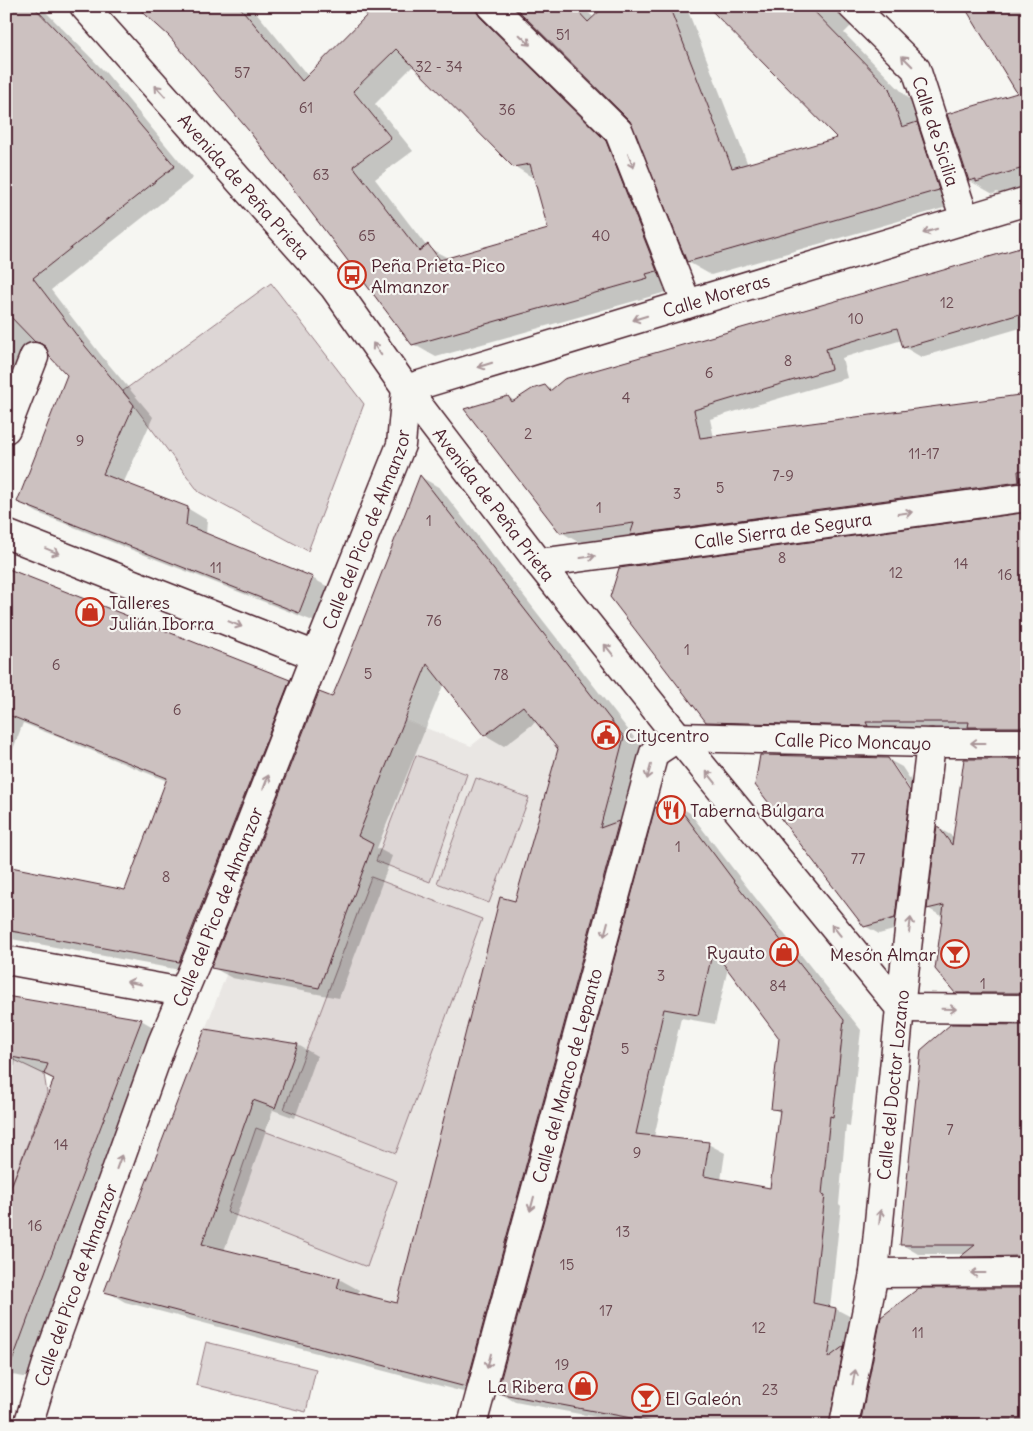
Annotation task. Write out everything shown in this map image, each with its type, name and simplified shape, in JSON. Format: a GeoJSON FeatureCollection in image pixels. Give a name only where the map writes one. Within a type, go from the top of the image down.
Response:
{"type":"FeatureCollection","features":[{"type":"Feature","properties":{"kind":"street","name":"Avenida de Peña Prieta"},"geometry":{"type":"LineString","coordinates":[[84,6],[334,287],[406,389],[539,564],[900,1008]]}},
{"type":"Feature","properties":{"kind":"street"},"geometry":{"type":"LineString","coordinates":[[490,6],[619,132],[687,304]]}},
{"type":"Feature","properties":{"kind":"street","name":"Calle de Sicilia"},"geometry":{"type":"LineString","coordinates":[[852,6],[916,69],[966,220]]}},
{"type":"Feature","properties":{"kind":"street","name":"Calle Moreras"},"geometry":{"type":"LineString","coordinates":[[406,389],[1027,201]]}},
{"type":"Feature","properties":{"kind":"street"},"geometry":{"type":"LineString","coordinates":[[6,429],[34,357]]}},
{"type":"Feature","properties":{"kind":"street","name":"Calle del Pico de Almanzor"},"geometry":{"type":"LineString","coordinates":[[25,1423],[158,1052],[207,935],[316,656],[401,446],[406,389]]}},
{"type":"Feature","properties":{"kind":"street","name":"Calle Sierra de Segura"},"geometry":{"type":"LineString","coordinates":[[539,564],[1027,497]]}},
{"type":"Feature","properties":{"kind":"street"},"geometry":{"type":"LineString","coordinates":[[6,534],[316,656]]}},
{"type":"Feature","properties":{"kind":"street","name":"Calle Pico Moncayo"},"geometry":{"type":"LineString","coordinates":[[678,737],[932,743],[1027,743]]}},
{"type":"Feature","properties":{"kind":"street","name":"Calle del Manco de Lepanto"},"geometry":{"type":"LineString","coordinates":[[472,1425],[654,752],[678,737]]}},
{"type":"Feature","properties":{"kind":"street","name":"Calle del Doctor Lozano"},"geometry":{"type":"LineString","coordinates":[[844,1425],[874,1273],[900,1008],[932,743]]}},
{"type":"Feature","properties":{"kind":"street"},"geometry":{"type":"LineString","coordinates":[[6,960],[182,992]]}},
{"type":"Feature","properties":{"kind":"street"},"geometry":{"type":"LineString","coordinates":[[900,1008],[1027,1009]]}},
{"type":"Feature","properties":{"kind":"street"},"geometry":{"type":"LineString","coordinates":[[874,1273],[1027,1272]]}},
{"type":"Feature","properties":{"kind":"shaded area"},"geometry":{"type":"Polygon","coordinates":[[[271,283],[364,404],[308,551],[199,492],[123,391],[271,283]]]}},
{"type":"Feature","properties":{"kind":"shaded area"},"geometry":{"type":"Polygon","coordinates":[[[570,668],[624,737],[452,1384],[104,1292],[335,692],[471,746],[570,668]]]}},
{"type":"Feature","properties":{"kind":"shaded area"},"geometry":{"type":"Polygon","coordinates":[[[416,755],[467,774],[430,882],[376,861],[416,755]]]}},
{"type":"Feature","properties":{"kind":"shaded area"},"geometry":{"type":"Polygon","coordinates":[[[476,778],[529,798],[489,903],[437,883],[476,778]]]}},
{"type":"Feature","properties":{"kind":"shaded area"},"geometry":{"type":"Polygon","coordinates":[[[371,877],[482,919],[396,1153],[284,1109],[371,877]]]}},
{"type":"Feature","properties":{"kind":"shaded area"},"geometry":{"type":"Polygon","coordinates":[[[6,1056],[44,1074],[47,1093],[6,1199],[6,1056]]]}},
{"type":"Feature","properties":{"kind":"shaded area"},"geometry":{"type":"Polygon","coordinates":[[[256,1128],[397,1181],[367,1267],[227,1212],[256,1128]]]}},
{"type":"Feature","properties":{"kind":"shaded area"},"geometry":{"type":"Polygon","coordinates":[[[206,1342],[316,1369],[306,1412],[196,1385],[206,1342]]]}},
{"type":"Feature","properties":{"kind":"building"},"geometry":{"type":"Polygon","coordinates":[[[6,6],[33,6],[86,61],[175,166],[33,278],[81,341],[134,405],[103,474],[188,507],[186,525],[313,577],[299,613],[17,502],[67,375],[49,356],[46,347],[35,342],[6,312],[6,6]]]}},
{"type":"Feature","properties":{"kind":"building"},"geometry":{"type":"Polygon","coordinates":[[[136,6],[239,6],[302,81],[376,6],[476,6],[476,11],[480,17],[606,141],[657,271],[646,274],[648,278],[412,345],[249,131],[169,36],[136,6]],[[396,49],[353,91],[391,138],[353,166],[419,251],[428,244],[440,260],[548,229],[530,164],[513,167],[396,49]]]}},
{"type":"Feature","properties":{"kind":"building"},"geometry":{"type":"Polygon","coordinates":[[[514,6],[573,6],[588,22],[605,6],[669,6],[732,168],[837,138],[707,6],[809,6],[889,88],[902,127],[917,122],[939,190],[687,262],[630,121],[514,6]]]}},
{"type":"Feature","properties":{"kind":"building"},"geometry":{"type":"Polygon","coordinates":[[[964,6],[1027,6],[1027,167],[976,182],[976,179],[969,181],[947,114],[1017,93],[964,6]]]}},
{"type":"Feature","properties":{"kind":"building"},"geometry":{"type":"Polygon","coordinates":[[[1027,246],[1027,312],[903,348],[897,328],[826,349],[831,369],[694,410],[700,438],[1027,394],[1027,470],[1018,471],[1019,482],[630,535],[634,523],[560,533],[464,409],[508,396],[512,402],[532,389],[545,385],[550,391],[564,379],[1027,246]]]}},
{"type":"Feature","properties":{"kind":"building"},"geometry":{"type":"Polygon","coordinates":[[[420,475],[624,737],[600,828],[619,821],[466,1387],[104,1292],[205,1029],[298,1044],[275,1108],[253,1100],[202,1244],[340,1278],[337,1288],[397,1303],[500,897],[515,901],[558,749],[523,706],[484,736],[427,664],[358,836],[373,844],[319,988],[211,968],[319,692],[332,697],[420,475]]]}},
{"type":"Feature","properties":{"kind":"building"},"geometry":{"type":"Polygon","coordinates":[[[1022,513],[1027,557],[1027,727],[968,727],[969,722],[866,722],[868,726],[706,722],[610,597],[619,568],[1022,513]]]}},
{"type":"Feature","properties":{"kind":"building"},"geometry":{"type":"Polygon","coordinates":[[[6,568],[290,680],[179,962],[6,930],[6,866],[125,890],[167,778],[6,714],[6,568]]]}},
{"type":"Feature","properties":{"kind":"building"},"geometry":{"type":"Polygon","coordinates":[[[760,755],[888,758],[910,791],[895,918],[864,927],[755,785],[760,755]]]}},
{"type":"Feature","properties":{"kind":"building"},"geometry":{"type":"Polygon","coordinates":[[[964,759],[1027,759],[1027,993],[955,993],[935,969],[944,905],[927,909],[937,825],[952,845],[964,759]]]}},
{"type":"Feature","properties":{"kind":"building"},"geometry":{"type":"Polygon","coordinates":[[[674,801],[737,885],[844,1020],[833,1117],[830,1116],[822,1194],[825,1195],[813,1303],[836,1308],[828,1358],[844,1346],[829,1425],[669,1425],[497,1393],[655,808],[674,801]],[[713,950],[698,1015],[664,1009],[636,1134],[709,1142],[704,1176],[770,1188],[780,1110],[771,1109],[779,1038],[713,950]]]}},
{"type":"Feature","properties":{"kind":"building"},"geometry":{"type":"Polygon","coordinates":[[[6,996],[142,1019],[10,1367],[6,1366],[6,1199],[54,1079],[44,1074],[48,1064],[6,1056],[6,996]]]}},
{"type":"Feature","properties":{"kind":"building"},"geometry":{"type":"Polygon","coordinates":[[[951,1024],[1027,1025],[1027,1256],[960,1257],[975,1245],[900,1245],[921,1050],[951,1024]]]}},
{"type":"Feature","properties":{"kind":"building"},"geometry":{"type":"Polygon","coordinates":[[[919,1288],[1027,1288],[1027,1420],[946,1418],[944,1425],[860,1425],[881,1317],[919,1288]]]}},
{"type":"Feature","properties":{"kind":"place","name":"Peña Prieta-Pico Almanzor"},"geometry":{"type":"Point","coordinates":[352,275]}},
{"type":"Feature","properties":{"kind":"place","name":"Talleres Julián Iborra"},"geometry":{"type":"Point","coordinates":[90,612]}},
{"type":"Feature","properties":{"kind":"place","name":"Citycentro"},"geometry":{"type":"Point","coordinates":[606,735]}},
{"type":"Feature","properties":{"kind":"place","name":"Taberna Búlgara"},"geometry":{"type":"Point","coordinates":[671,810]}},
{"type":"Feature","properties":{"kind":"place","name":"Ryauto"},"geometry":{"type":"Point","coordinates":[784,952]}},
{"type":"Feature","properties":{"kind":"place","name":"Mesón Almar"},"geometry":{"type":"Point","coordinates":[955,954]}},
{"type":"Feature","properties":{"kind":"place","name":"La Ribera"},"geometry":{"type":"Point","coordinates":[583,1386]}},
{"type":"Feature","properties":{"kind":"place","name":"El Galeón"},"geometry":{"type":"Point","coordinates":[646,1398]}}]}
